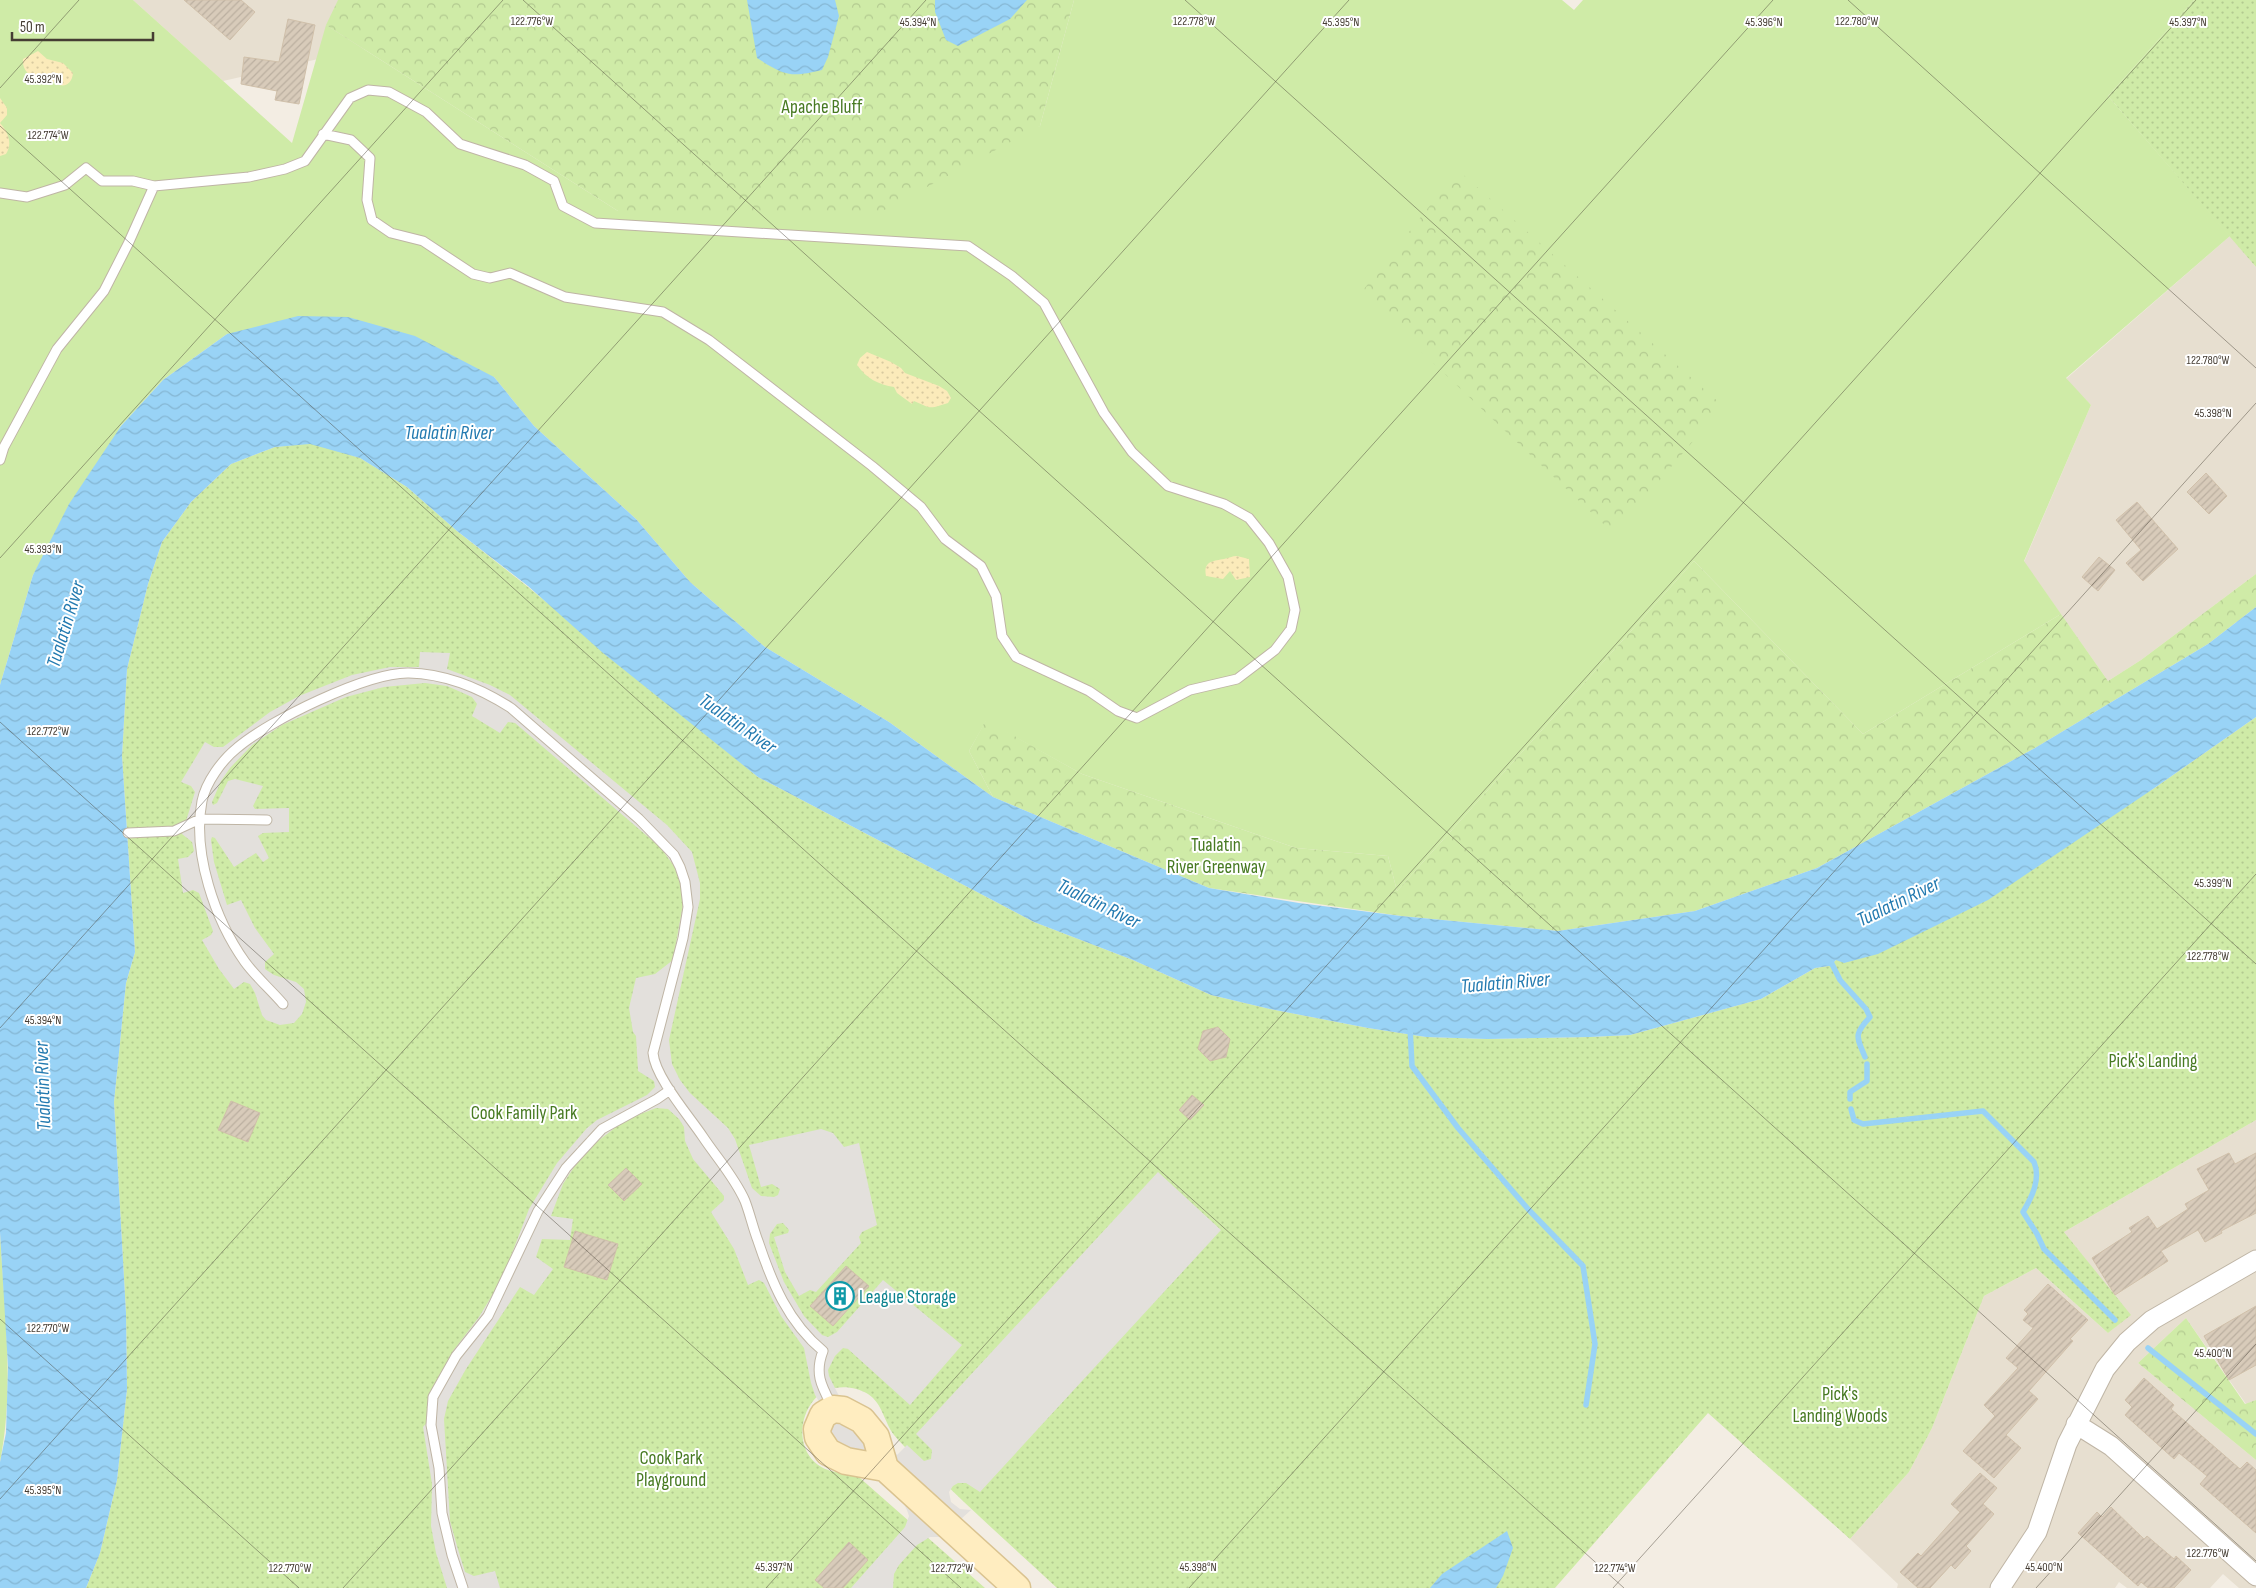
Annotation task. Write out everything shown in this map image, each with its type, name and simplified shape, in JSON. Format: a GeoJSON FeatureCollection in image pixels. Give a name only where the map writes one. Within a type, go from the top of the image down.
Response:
{"type":"FeatureCollection","features":[{"type":"Feature","properties":{"kind":"street"},"geometry":{"type":"LineString","coordinates":[[2000,1588],[2037,1532],[2067,1444],[2105,1369],[2127,1342],[2152,1320],[2256,1260]]}},
{"type":"Feature","properties":{"kind":"street"},"geometry":{"type":"LineString","coordinates":[[885,1468],[880,1445],[870,1428],[852,1414],[833,1409],[823,1415],[818,1428],[818,1437],[828,1452],[846,1461],[885,1468],[1017,1588]]}},
{"type":"Feature","properties":{"kind":"street"},"geometry":{"type":"LineString","coordinates":[[2076,1424],[2111,1446],[2256,1576]]}},
{"type":"Feature","properties":{"kind":"lane"},"geometry":{"type":"LineString","coordinates":[[0,193],[27,197],[66,185],[86,168],[102,181],[133,181],[154,186],[249,177],[285,169],[305,160],[323,134],[350,98],[368,90],[388,92],[426,112],[460,144],[524,165],[554,182],[563,206],[595,223],[968,246],[1012,276],[1044,303],[1104,413],[1132,452],[1168,486],[1224,504],[1249,518],[1269,543],[1288,577],[1296,610],[1291,630],[1275,650],[1236,679],[1190,690],[1137,718],[1118,711],[1089,691],[1016,657],[1002,636],[996,596],[981,566],[946,539],[921,507],[879,472],[709,340],[663,312],[565,297],[510,274],[490,278],[473,274],[423,241],[391,234],[372,220],[367,200],[370,158],[351,140],[323,134]]}},
{"type":"Feature","properties":{"kind":"lane"},"geometry":{"type":"LineString","coordinates":[[0,460],[4,447],[57,349],[104,291],[154,186]]}},
{"type":"Feature","properties":{"kind":"lane"},"geometry":{"type":"LineString","coordinates":[[283,1004],[246,964],[222,925],[203,864],[200,819],[202,799],[210,781],[236,748],[267,727],[340,691],[390,674],[408,673],[462,683],[496,698],[511,708],[639,819],[674,855],[680,867],[685,882],[688,906],[683,938],[654,1053],[654,1064],[732,1178],[745,1201],[767,1268],[790,1316],[822,1351],[818,1368],[819,1379],[833,1409]]}},
{"type":"Feature","properties":{"kind":"lane"},"geometry":{"type":"LineString","coordinates":[[128,833],[174,831],[200,819],[267,820]]}},
{"type":"Feature","properties":{"kind":"lane"},"geometry":{"type":"LineString","coordinates":[[462,1588],[442,1513],[439,1468],[431,1425],[433,1396],[456,1356],[488,1316],[538,1210],[566,1168],[602,1129],[670,1090]]}},
{"type":"Feature","properties":{"kind":"shaded area"},"geometry":{"type":"Polygon","coordinates":[[[133,0],[575,0],[223,81],[133,0]]]}},
{"type":"Feature","properties":{"kind":"shaded area"},"geometry":{"type":"Polygon","coordinates":[[[2230,236],[2256,267],[2256,574],[2141,660],[2108,681],[2024,562],[2091,405],[2066,379],[2230,236]]]}},
{"type":"Feature","properties":{"kind":"shaded area"},"geometry":{"type":"Polygon","coordinates":[[[420,652],[450,653],[447,669],[490,685],[510,695],[667,825],[692,852],[700,883],[700,899],[669,1040],[672,1064],[680,1080],[690,1093],[728,1128],[735,1139],[752,1188],[761,1196],[774,1197],[778,1195],[780,1189],[772,1184],[761,1187],[749,1145],[821,1129],[833,1133],[844,1147],[859,1143],[877,1225],[862,1232],[859,1237],[861,1243],[816,1292],[810,1290],[799,1296],[785,1272],[774,1237],[788,1233],[789,1230],[783,1223],[777,1224],[770,1234],[769,1243],[784,1282],[804,1316],[822,1335],[828,1337],[837,1332],[883,1280],[962,1345],[910,1405],[848,1349],[843,1348],[835,1356],[828,1370],[841,1400],[885,1437],[897,1455],[907,1445],[924,1461],[931,1459],[932,1450],[916,1434],[1158,1172],[1221,1230],[980,1492],[966,1483],[958,1483],[953,1486],[949,1492],[951,1502],[960,1509],[971,1510],[941,1537],[930,1537],[917,1545],[899,1565],[894,1574],[893,1588],[851,1588],[905,1527],[909,1516],[907,1510],[902,1500],[877,1478],[840,1465],[823,1408],[815,1395],[811,1383],[804,1348],[781,1316],[764,1283],[759,1280],[748,1285],[734,1249],[711,1212],[724,1200],[724,1196],[693,1159],[685,1141],[684,1127],[679,1119],[668,1109],[656,1108],[625,1120],[598,1141],[578,1161],[563,1184],[551,1216],[573,1219],[570,1240],[542,1239],[536,1257],[553,1269],[534,1295],[520,1287],[466,1369],[448,1401],[444,1419],[450,1521],[465,1572],[474,1576],[495,1571],[500,1588],[447,1588],[436,1553],[431,1526],[432,1484],[423,1427],[432,1417],[427,1404],[433,1387],[453,1351],[479,1317],[502,1279],[529,1209],[557,1163],[587,1128],[597,1120],[647,1095],[655,1087],[654,1081],[638,1071],[636,1036],[633,1032],[629,1008],[636,978],[655,974],[673,960],[683,904],[681,882],[674,866],[660,847],[515,723],[508,722],[500,733],[472,716],[477,704],[472,697],[447,686],[425,683],[384,687],[346,697],[282,725],[252,745],[230,768],[221,781],[212,802],[213,805],[217,803],[228,781],[235,779],[263,786],[253,806],[255,809],[289,808],[289,832],[263,833],[258,836],[269,858],[263,862],[256,853],[234,867],[215,838],[212,837],[211,840],[214,862],[227,905],[241,900],[255,928],[274,954],[265,962],[265,969],[274,975],[296,982],[304,989],[306,1002],[302,1014],[294,1023],[280,1025],[266,1020],[262,1015],[250,984],[244,982],[234,989],[219,969],[202,940],[211,935],[213,931],[199,893],[193,890],[183,893],[178,859],[188,857],[194,851],[192,842],[182,834],[195,792],[191,786],[181,782],[205,742],[214,747],[223,747],[270,712],[299,696],[352,675],[390,667],[419,667],[420,652]]]}},
{"type":"Feature","properties":{"kind":"shaded area"},"geometry":{"type":"Polygon","coordinates":[[[2256,1120],[2256,1400],[2246,1404],[2186,1318],[2138,1363],[2256,1460],[2256,1588],[2239,1588],[2223,1574],[2210,1588],[2127,1588],[2119,1582],[2115,1588],[1897,1588],[1898,1584],[1850,1539],[1909,1472],[1932,1428],[1984,1296],[2036,1268],[2108,1333],[2130,1315],[2064,1232],[2256,1120]]]}},
{"type":"Feature","properties":{"kind":"green space"},"geometry":{"type":"Polygon","coordinates":[[[0,0],[133,0],[292,143],[326,25],[618,211],[1040,126],[1074,0],[1562,0],[1574,10],[1583,0],[2194,0],[2108,96],[2230,236],[2066,378],[2091,405],[2024,561],[2061,614],[1863,734],[1694,561],[1397,891],[1388,856],[1296,848],[1082,774],[986,721],[969,751],[993,797],[889,722],[765,647],[690,582],[636,519],[534,426],[494,377],[227,334],[163,380],[121,426],[33,575],[0,685],[0,0]]]}},
{"type":"Feature","properties":{"kind":"green space","name":"Apache Bluff"},"geometry":{"type":"Polygon","coordinates":[[[338,0],[1074,0],[1040,126],[877,214],[618,211],[326,25],[338,0]]]}},
{"type":"Feature","properties":{"kind":"green space"},"geometry":{"type":"Polygon","coordinates":[[[2194,0],[2256,0],[2256,267],[2108,96],[2194,0]]]}},
{"type":"Feature","properties":{"kind":"green space"},"geometry":{"type":"Polygon","coordinates":[[[1458,170],[1723,406],[1614,534],[1360,294],[1458,170]]]}},
{"type":"Feature","properties":{"kind":"green space","name":"Cook Family Park"},"geometry":{"type":"Polygon","coordinates":[[[313,443],[360,458],[407,487],[457,531],[528,587],[758,777],[1034,922],[1133,960],[1211,995],[1270,1009],[1426,1037],[1487,1039],[1630,1035],[1761,999],[1815,968],[1829,966],[1836,960],[2153,789],[2256,717],[2256,1120],[2064,1232],[2131,1315],[2108,1333],[2036,1268],[1984,1296],[1932,1428],[1909,1472],[1850,1539],[1708,1413],[1555,1588],[1057,1588],[904,1446],[894,1435],[873,1398],[854,1388],[839,1387],[818,1395],[807,1410],[802,1431],[803,1441],[806,1451],[812,1460],[831,1471],[860,1478],[985,1588],[86,1588],[100,1553],[117,1480],[127,1389],[126,1313],[114,1102],[126,983],[135,952],[122,756],[127,669],[148,584],[162,542],[191,502],[231,464],[275,447],[313,443]]]}},
{"type":"Feature","properties":{"kind":"green space","name":"Tualatin River Greenway"},"geometry":{"type":"Polygon","coordinates":[[[1694,561],[1863,734],[2061,614],[2108,681],[2141,660],[2256,574],[2256,607],[2208,644],[2035,748],[1817,868],[1695,911],[1558,931],[1401,916],[1209,888],[993,797],[969,751],[986,720],[1082,774],[1296,848],[1388,856],[1397,891],[1694,561]]]}},
{"type":"Feature","properties":{"kind":"green space"},"geometry":{"type":"Polygon","coordinates":[[[0,1232],[8,1376],[7,1405],[0,1462],[0,1232]]]}},
{"type":"Feature","properties":{"kind":"green space"},"geometry":{"type":"Polygon","coordinates":[[[2186,1318],[2245,1404],[2256,1400],[2256,1460],[2138,1363],[2186,1318]]]}},
{"type":"Feature","properties":{"kind":"sand"},"geometry":{"type":"Polygon","coordinates":[[[38,51],[47,59],[63,63],[73,73],[69,83],[58,85],[47,76],[37,79],[28,74],[23,59],[38,51]]]}},
{"type":"Feature","properties":{"kind":"sand"},"geometry":{"type":"Polygon","coordinates":[[[0,98],[7,108],[7,115],[0,123],[0,98]]]}},
{"type":"Feature","properties":{"kind":"sand"},"geometry":{"type":"Polygon","coordinates":[[[0,123],[7,134],[9,146],[6,154],[0,156],[0,123]]]}},
{"type":"Feature","properties":{"kind":"sand"},"geometry":{"type":"Polygon","coordinates":[[[867,352],[891,362],[905,373],[939,386],[947,391],[951,398],[948,403],[934,407],[928,407],[914,401],[912,404],[897,393],[894,387],[883,385],[864,374],[857,365],[860,358],[867,352]]]}},
{"type":"Feature","properties":{"kind":"sand"},"geometry":{"type":"Polygon","coordinates":[[[1237,556],[1249,559],[1250,577],[1236,580],[1230,571],[1223,579],[1206,576],[1206,567],[1210,563],[1237,556]]]}},
{"type":"Feature","properties":{"kind":"water"},"geometry":{"type":"Polygon","coordinates":[[[747,0],[835,0],[839,16],[828,57],[822,70],[802,74],[788,73],[774,68],[757,58],[747,0]]]}},
{"type":"Feature","properties":{"kind":"water"},"geometry":{"type":"Polygon","coordinates":[[[935,0],[1027,0],[1010,19],[958,46],[946,40],[935,12],[935,0]]]}},
{"type":"Feature","properties":{"kind":"water","name":"Tualatin River"},"geometry":{"type":"Polygon","coordinates":[[[298,316],[348,317],[415,336],[494,377],[534,426],[636,519],[690,582],[765,647],[889,722],[993,797],[1209,888],[1299,903],[1401,916],[1558,931],[1695,911],[1817,868],[2035,748],[2208,644],[2256,607],[2256,717],[1988,900],[1878,954],[1844,963],[1836,960],[1833,963],[1836,969],[1829,966],[1815,968],[1761,999],[1630,1035],[1487,1039],[1426,1037],[1270,1009],[1211,995],[1133,960],[1034,922],[758,777],[603,653],[528,586],[457,531],[407,487],[360,458],[310,444],[275,447],[231,464],[191,502],[162,542],[148,584],[127,669],[122,756],[135,952],[126,983],[114,1102],[126,1313],[127,1389],[117,1480],[100,1553],[86,1588],[0,1588],[0,1462],[6,1433],[8,1367],[0,1232],[0,685],[33,575],[69,504],[121,426],[163,380],[227,334],[298,316]]]}},
{"type":"Feature","properties":{"kind":"water"},"geometry":{"type":"Polygon","coordinates":[[[1507,1531],[1513,1548],[1503,1576],[1496,1588],[1430,1588],[1442,1574],[1507,1531]]]}},
{"type":"Feature","properties":{"kind":"building"},"geometry":{"type":"Polygon","coordinates":[[[184,0],[241,0],[255,12],[230,40],[184,0]]]}},
{"type":"Feature","properties":{"kind":"building"},"geometry":{"type":"Polygon","coordinates":[[[288,19],[315,25],[299,104],[275,100],[277,91],[241,84],[244,57],[279,62],[288,19]]]}},
{"type":"Feature","properties":{"kind":"building"},"geometry":{"type":"Polygon","coordinates":[[[2206,473],[2227,496],[2209,514],[2187,492],[2206,473]]]}},
{"type":"Feature","properties":{"kind":"building"},"geometry":{"type":"Polygon","coordinates":[[[2137,502],[2178,549],[2143,581],[2126,563],[2141,550],[2116,520],[2137,502]]]}},
{"type":"Feature","properties":{"kind":"building"},"geometry":{"type":"Polygon","coordinates":[[[2099,557],[2115,570],[2098,591],[2082,577],[2099,557]]]}},
{"type":"Feature","properties":{"kind":"building"},"geometry":{"type":"Polygon","coordinates":[[[1218,1027],[1230,1039],[1226,1057],[1210,1061],[1198,1049],[1203,1031],[1218,1027]]]}},
{"type":"Feature","properties":{"kind":"building"},"geometry":{"type":"Polygon","coordinates":[[[1192,1095],[1204,1105],[1190,1120],[1179,1110],[1192,1095]]]}},
{"type":"Feature","properties":{"kind":"building"},"geometry":{"type":"Polygon","coordinates":[[[231,1101],[260,1113],[248,1142],[218,1130],[231,1101]]]}},
{"type":"Feature","properties":{"kind":"building"},"geometry":{"type":"Polygon","coordinates":[[[2229,1153],[2235,1164],[2256,1153],[2256,1213],[2221,1231],[2222,1233],[2205,1242],[2198,1230],[2161,1251],[2168,1261],[2115,1295],[2092,1258],[2132,1232],[2129,1228],[2148,1216],[2157,1229],[2188,1209],[2185,1204],[2209,1190],[2197,1169],[2229,1153]]]}},
{"type":"Feature","properties":{"kind":"building"},"geometry":{"type":"Polygon","coordinates":[[[626,1168],[642,1184],[624,1201],[608,1185],[626,1168]]]}},
{"type":"Feature","properties":{"kind":"building"},"geometry":{"type":"Polygon","coordinates":[[[575,1231],[618,1244],[607,1280],[564,1267],[575,1231]]]}},
{"type":"Feature","properties":{"kind":"building","name":"League Storage"},"geometry":{"type":"Polygon","coordinates":[[[846,1266],[869,1286],[833,1326],[810,1306],[846,1266]]]}},
{"type":"Feature","properties":{"kind":"building"},"geometry":{"type":"Polygon","coordinates":[[[2048,1284],[2088,1320],[2070,1339],[2073,1341],[2029,1391],[2038,1399],[2006,1435],[2021,1448],[1994,1478],[1963,1451],[1995,1416],[1984,1405],[2018,1368],[2006,1358],[2033,1328],[2023,1320],[2028,1314],[2024,1310],[2048,1284]]]}},
{"type":"Feature","properties":{"kind":"building"},"geometry":{"type":"Polygon","coordinates":[[[2256,1306],[2256,1365],[2229,1380],[2204,1336],[2256,1306]]]}},
{"type":"Feature","properties":{"kind":"building"},"geometry":{"type":"Polygon","coordinates":[[[2144,1378],[2174,1405],[2171,1409],[2240,1469],[2247,1462],[2256,1470],[2256,1533],[2200,1484],[2207,1476],[2179,1453],[2174,1459],[2125,1415],[2132,1407],[2125,1400],[2144,1378]]]}},
{"type":"Feature","properties":{"kind":"building"},"geometry":{"type":"Polygon","coordinates":[[[1980,1473],[1997,1488],[1983,1504],[1994,1514],[1966,1546],[1971,1551],[1955,1569],[1951,1565],[1930,1588],[1918,1588],[1900,1572],[1918,1553],[1921,1556],[1960,1512],[1951,1504],[1980,1473]]]}},
{"type":"Feature","properties":{"kind":"building"},"geometry":{"type":"Polygon","coordinates":[[[2111,1507],[2144,1539],[2147,1536],[2174,1559],[2176,1556],[2191,1570],[2174,1588],[2148,1588],[2141,1582],[2138,1586],[2078,1533],[2097,1512],[2102,1517],[2111,1507]]]}},
{"type":"Feature","properties":{"kind":"building"},"geometry":{"type":"Polygon","coordinates":[[[849,1542],[868,1560],[843,1588],[824,1588],[815,1580],[849,1542]]]}},
{"type":"Feature","properties":{"kind":"waterway"},"geometry":{"type":"LineString","coordinates":[[1831,962],[1840,980],[1866,1009],[1870,1017],[1861,1028],[1858,1036],[1865,1057]]}},
{"type":"Feature","properties":{"kind":"waterway"},"geometry":{"type":"LineString","coordinates":[[1410,1027],[1412,1066],[1458,1128],[1528,1209],[1583,1266],[1595,1344],[1586,1405]]}},
{"type":"Feature","properties":{"kind":"waterway"},"geometry":{"type":"LineString","coordinates":[[1850,1099],[1850,1092],[1867,1081],[1867,1064]]}},
{"type":"Feature","properties":{"kind":"waterway"},"geometry":{"type":"LineString","coordinates":[[1851,1109],[1854,1120],[1863,1124],[1983,1111],[2034,1162],[2036,1181],[2023,1212],[2044,1249],[2115,1320]]}},
{"type":"Feature","properties":{"kind":"waterway"},"geometry":{"type":"LineString","coordinates":[[2148,1348],[2256,1434]]}},
{"type":"Feature","properties":{"kind":"place","name":"League Storage"},"geometry":{"type":"Point","coordinates":[840,1296]}},
{"type":"Feature","properties":{"kind":"park label","name":"Pick's Landing"},"geometry":{"type":"Point","coordinates":[2153,1060]}},
{"type":"Feature","properties":{"kind":"park label","name":"Pick's Landing Woods"},"geometry":{"type":"Point","coordinates":[1840,1404]}},
{"type":"Feature","properties":{"kind":"park label","name":"Cook Park Playground"},"geometry":{"type":"Point","coordinates":[671,1468]}}]}
